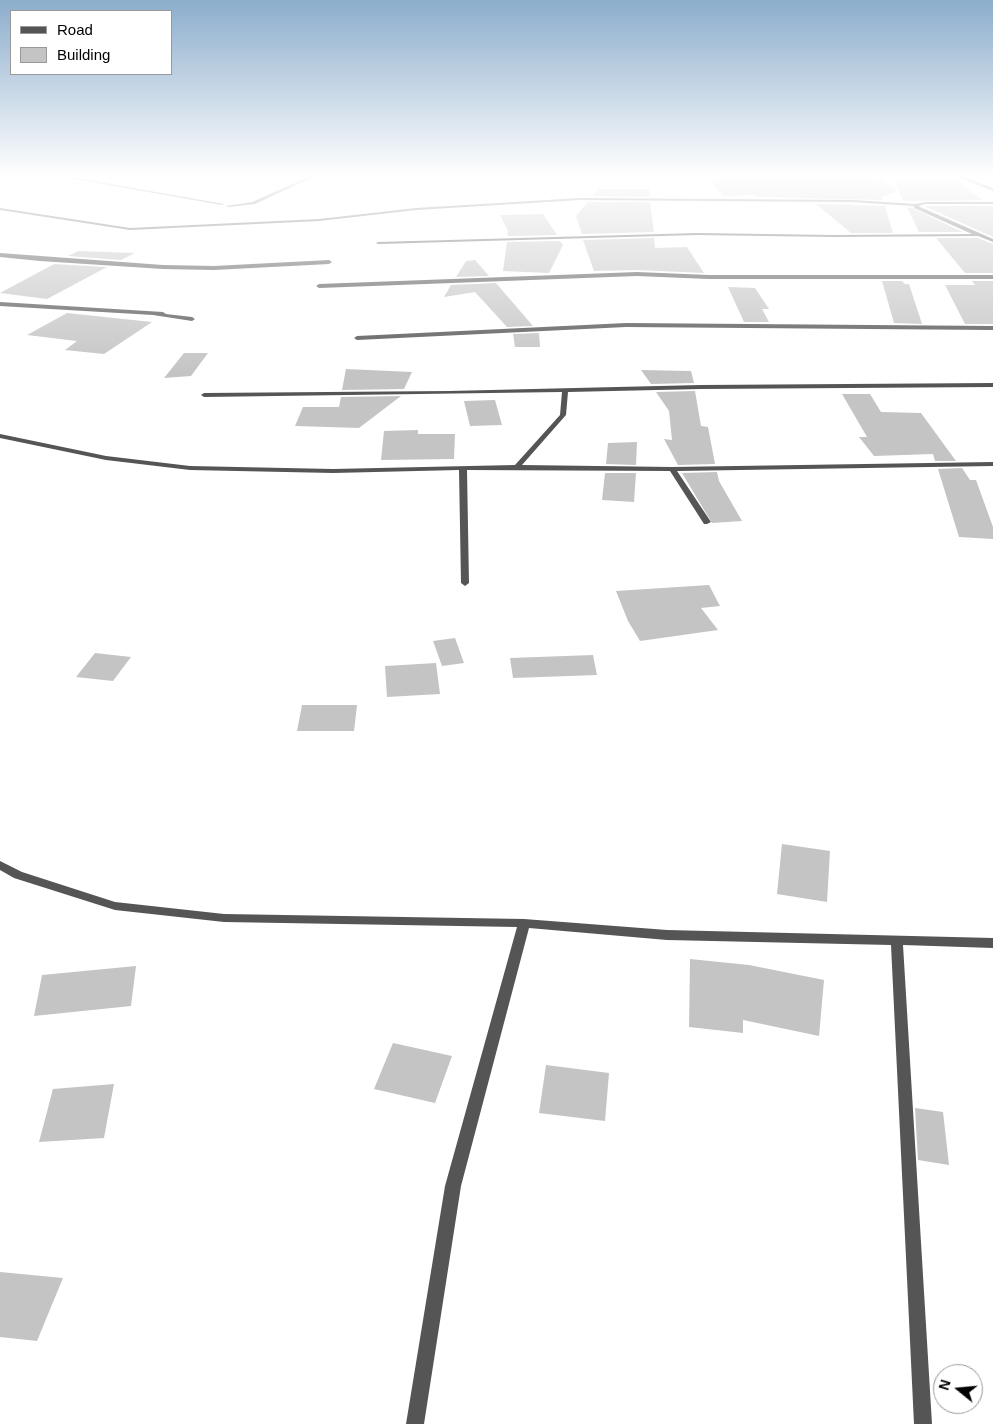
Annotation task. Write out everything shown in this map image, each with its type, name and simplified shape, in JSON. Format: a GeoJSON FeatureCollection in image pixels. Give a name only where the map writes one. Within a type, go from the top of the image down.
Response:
{"type":"FeatureCollection","features":[{"type":"Feature","properties":{"kind":"street"},"geometry":{"type":"LineString","coordinates":[[378,243],[466,240]]}},
{"type":"Feature","properties":{"kind":"street"},"geometry":{"type":"LineString","coordinates":[[0,255],[40,260],[163,267],[214,268],[329,262]]}},
{"type":"Feature","properties":{"kind":"street"},"geometry":{"type":"LineString","coordinates":[[319,286],[628,274],[709,277],[993,277]]}},
{"type":"Feature","properties":{"kind":"street"},"geometry":{"type":"LineString","coordinates":[[0,304],[163,314]]}},
{"type":"Feature","properties":{"kind":"street"},"geometry":{"type":"LineString","coordinates":[[130,312],[192,319]]}},
{"type":"Feature","properties":{"kind":"street"},"geometry":{"type":"LineString","coordinates":[[357,338],[626,325],[993,328]]}},
{"type":"Feature","properties":{"kind":"street"},"geometry":{"type":"LineString","coordinates":[[204,395],[565,390],[701,386],[993,385]]}},
{"type":"Feature","properties":{"kind":"street"},"geometry":{"type":"LineString","coordinates":[[516,468],[563,415],[565,390]]}},
{"type":"Feature","properties":{"kind":"street"},"geometry":{"type":"LineString","coordinates":[[0,436],[106,458],[190,468],[333,470],[463,468],[672,469],[993,464]]}},
{"type":"Feature","properties":{"kind":"street"},"geometry":{"type":"LineString","coordinates":[[463,468],[464,583]]}},
{"type":"Feature","properties":{"kind":"street"},"geometry":{"type":"LineString","coordinates":[[672,469],[707,522]]}},
{"type":"Feature","properties":{"kind":"street"},"geometry":{"type":"LineString","coordinates":[[0,865],[18,875],[114,906],[224,918],[524,923],[666,935],[993,943]]}},
{"type":"Feature","properties":{"kind":"street"},"geometry":{"type":"LineString","coordinates":[[415,1424],[453,1186],[524,923]]}},
{"type":"Feature","properties":{"kind":"street"},"geometry":{"type":"LineString","coordinates":[[897,942],[923,1424]]}},
{"type":"Feature","properties":{"kind":"building"},"geometry":{"type":"Polygon","coordinates":[[[583,240],[654,240],[655,248],[687,247],[704,273],[637,270],[594,271],[583,240]]]}},
{"type":"Feature","properties":{"kind":"building"},"geometry":{"type":"Polygon","coordinates":[[[938,240],[984,240],[993,244],[993,273],[965,273],[938,240]]]}},
{"type":"Feature","properties":{"kind":"building"},"geometry":{"type":"Polygon","coordinates":[[[560,241],[563,245],[549,273],[503,271],[507,242],[560,241]]]}},
{"type":"Feature","properties":{"kind":"building"},"geometry":{"type":"Polygon","coordinates":[[[78,251],[135,253],[121,260],[68,256],[78,251]]]}},
{"type":"Feature","properties":{"kind":"building"},"geometry":{"type":"Polygon","coordinates":[[[475,260],[489,276],[456,277],[466,261],[475,260]]]}},
{"type":"Feature","properties":{"kind":"building"},"geometry":{"type":"Polygon","coordinates":[[[54,264],[107,267],[47,299],[0,293],[54,264]]]}},
{"type":"Feature","properties":{"kind":"building"},"geometry":{"type":"Polygon","coordinates":[[[882,281],[902,281],[905,284],[909,284],[922,324],[894,323],[882,281]]]}},
{"type":"Feature","properties":{"kind":"building"},"geometry":{"type":"Polygon","coordinates":[[[972,281],[993,281],[993,324],[965,324],[945,285],[975,285],[972,281]]]}},
{"type":"Feature","properties":{"kind":"building"},"geometry":{"type":"Polygon","coordinates":[[[496,283],[533,326],[507,327],[475,292],[444,297],[451,285],[496,283]]]}},
{"type":"Feature","properties":{"kind":"building"},"geometry":{"type":"Polygon","coordinates":[[[728,287],[755,288],[769,309],[762,309],[769,322],[744,322],[728,287]]]}},
{"type":"Feature","properties":{"kind":"building"},"geometry":{"type":"Polygon","coordinates":[[[67,313],[152,322],[104,354],[65,350],[77,341],[27,335],[67,313]]]}},
{"type":"Feature","properties":{"kind":"building"},"geometry":{"type":"Polygon","coordinates":[[[539,333],[540,347],[515,347],[513,334],[539,333]]]}},
{"type":"Feature","properties":{"kind":"building"},"geometry":{"type":"Polygon","coordinates":[[[184,353],[208,353],[191,376],[164,378],[184,353]]]}},
{"type":"Feature","properties":{"kind":"building"},"geometry":{"type":"Polygon","coordinates":[[[346,369],[412,372],[404,389],[342,390],[346,369]]]}},
{"type":"Feature","properties":{"kind":"building"},"geometry":{"type":"Polygon","coordinates":[[[641,370],[691,371],[694,383],[651,384],[641,370]]]}},
{"type":"Feature","properties":{"kind":"building"},"geometry":{"type":"Polygon","coordinates":[[[695,391],[701,426],[708,427],[715,464],[678,465],[664,439],[672,440],[669,411],[656,392],[695,391]]]}},
{"type":"Feature","properties":{"kind":"building"},"geometry":{"type":"Polygon","coordinates":[[[842,394],[870,394],[881,412],[921,413],[956,461],[935,461],[933,454],[874,456],[859,437],[867,437],[842,394]]]}},
{"type":"Feature","properties":{"kind":"building"},"geometry":{"type":"Polygon","coordinates":[[[401,396],[359,428],[295,426],[303,407],[339,407],[341,397],[401,396]]]}},
{"type":"Feature","properties":{"kind":"building"},"geometry":{"type":"Polygon","coordinates":[[[495,400],[502,425],[470,426],[464,401],[495,400]]]}},
{"type":"Feature","properties":{"kind":"building"},"geometry":{"type":"Polygon","coordinates":[[[418,430],[418,434],[455,434],[454,459],[381,460],[384,431],[418,430]]]}},
{"type":"Feature","properties":{"kind":"building"},"geometry":{"type":"Polygon","coordinates":[[[637,442],[636,465],[606,464],[608,443],[637,442]]]}},
{"type":"Feature","properties":{"kind":"building"},"geometry":{"type":"Polygon","coordinates":[[[962,468],[970,480],[976,480],[993,527],[993,539],[959,537],[938,469],[962,468]]]}},
{"type":"Feature","properties":{"kind":"building"},"geometry":{"type":"Polygon","coordinates":[[[717,472],[719,481],[742,521],[712,523],[682,473],[717,472]]]}},
{"type":"Feature","properties":{"kind":"building"},"geometry":{"type":"Polygon","coordinates":[[[605,473],[636,473],[634,502],[602,500],[605,473]]]}},
{"type":"Feature","properties":{"kind":"building"},"geometry":{"type":"Polygon","coordinates":[[[709,585],[720,606],[701,608],[718,630],[640,641],[628,621],[616,591],[709,585]]]}},
{"type":"Feature","properties":{"kind":"building"},"geometry":{"type":"Polygon","coordinates":[[[455,638],[464,663],[442,666],[433,641],[455,638]]]}},
{"type":"Feature","properties":{"kind":"building"},"geometry":{"type":"Polygon","coordinates":[[[95,653],[131,657],[113,681],[76,677],[95,653]]]}},
{"type":"Feature","properties":{"kind":"building"},"geometry":{"type":"Polygon","coordinates":[[[593,655],[597,675],[513,678],[510,658],[593,655]]]}},
{"type":"Feature","properties":{"kind":"building"},"geometry":{"type":"Polygon","coordinates":[[[436,663],[440,694],[387,697],[385,666],[436,663]]]}},
{"type":"Feature","properties":{"kind":"building"},"geometry":{"type":"Polygon","coordinates":[[[302,705],[357,705],[354,731],[297,731],[302,705]]]}},
{"type":"Feature","properties":{"kind":"building"},"geometry":{"type":"Polygon","coordinates":[[[782,844],[830,851],[827,902],[777,894],[782,844]]]}},
{"type":"Feature","properties":{"kind":"building"},"geometry":{"type":"Polygon","coordinates":[[[690,959],[749,965],[824,980],[819,1036],[743,1020],[743,1033],[689,1027],[690,959]]]}},
{"type":"Feature","properties":{"kind":"building"},"geometry":{"type":"Polygon","coordinates":[[[136,966],[131,1006],[34,1016],[42,975],[136,966]]]}},
{"type":"Feature","properties":{"kind":"building"},"geometry":{"type":"Polygon","coordinates":[[[393,1043],[452,1056],[435,1103],[374,1089],[393,1043]]]}},
{"type":"Feature","properties":{"kind":"building"},"geometry":{"type":"Polygon","coordinates":[[[546,1065],[609,1073],[605,1121],[539,1113],[546,1065]]]}},
{"type":"Feature","properties":{"kind":"building"},"geometry":{"type":"Polygon","coordinates":[[[114,1084],[104,1138],[39,1142],[53,1089],[114,1084]]]}},
{"type":"Feature","properties":{"kind":"building"},"geometry":{"type":"Polygon","coordinates":[[[915,1108],[943,1112],[949,1165],[918,1160],[915,1108]]]}},
{"type":"Feature","properties":{"kind":"building"},"geometry":{"type":"Polygon","coordinates":[[[0,1272],[63,1278],[37,1341],[0,1337],[0,1272]]]}}]}
